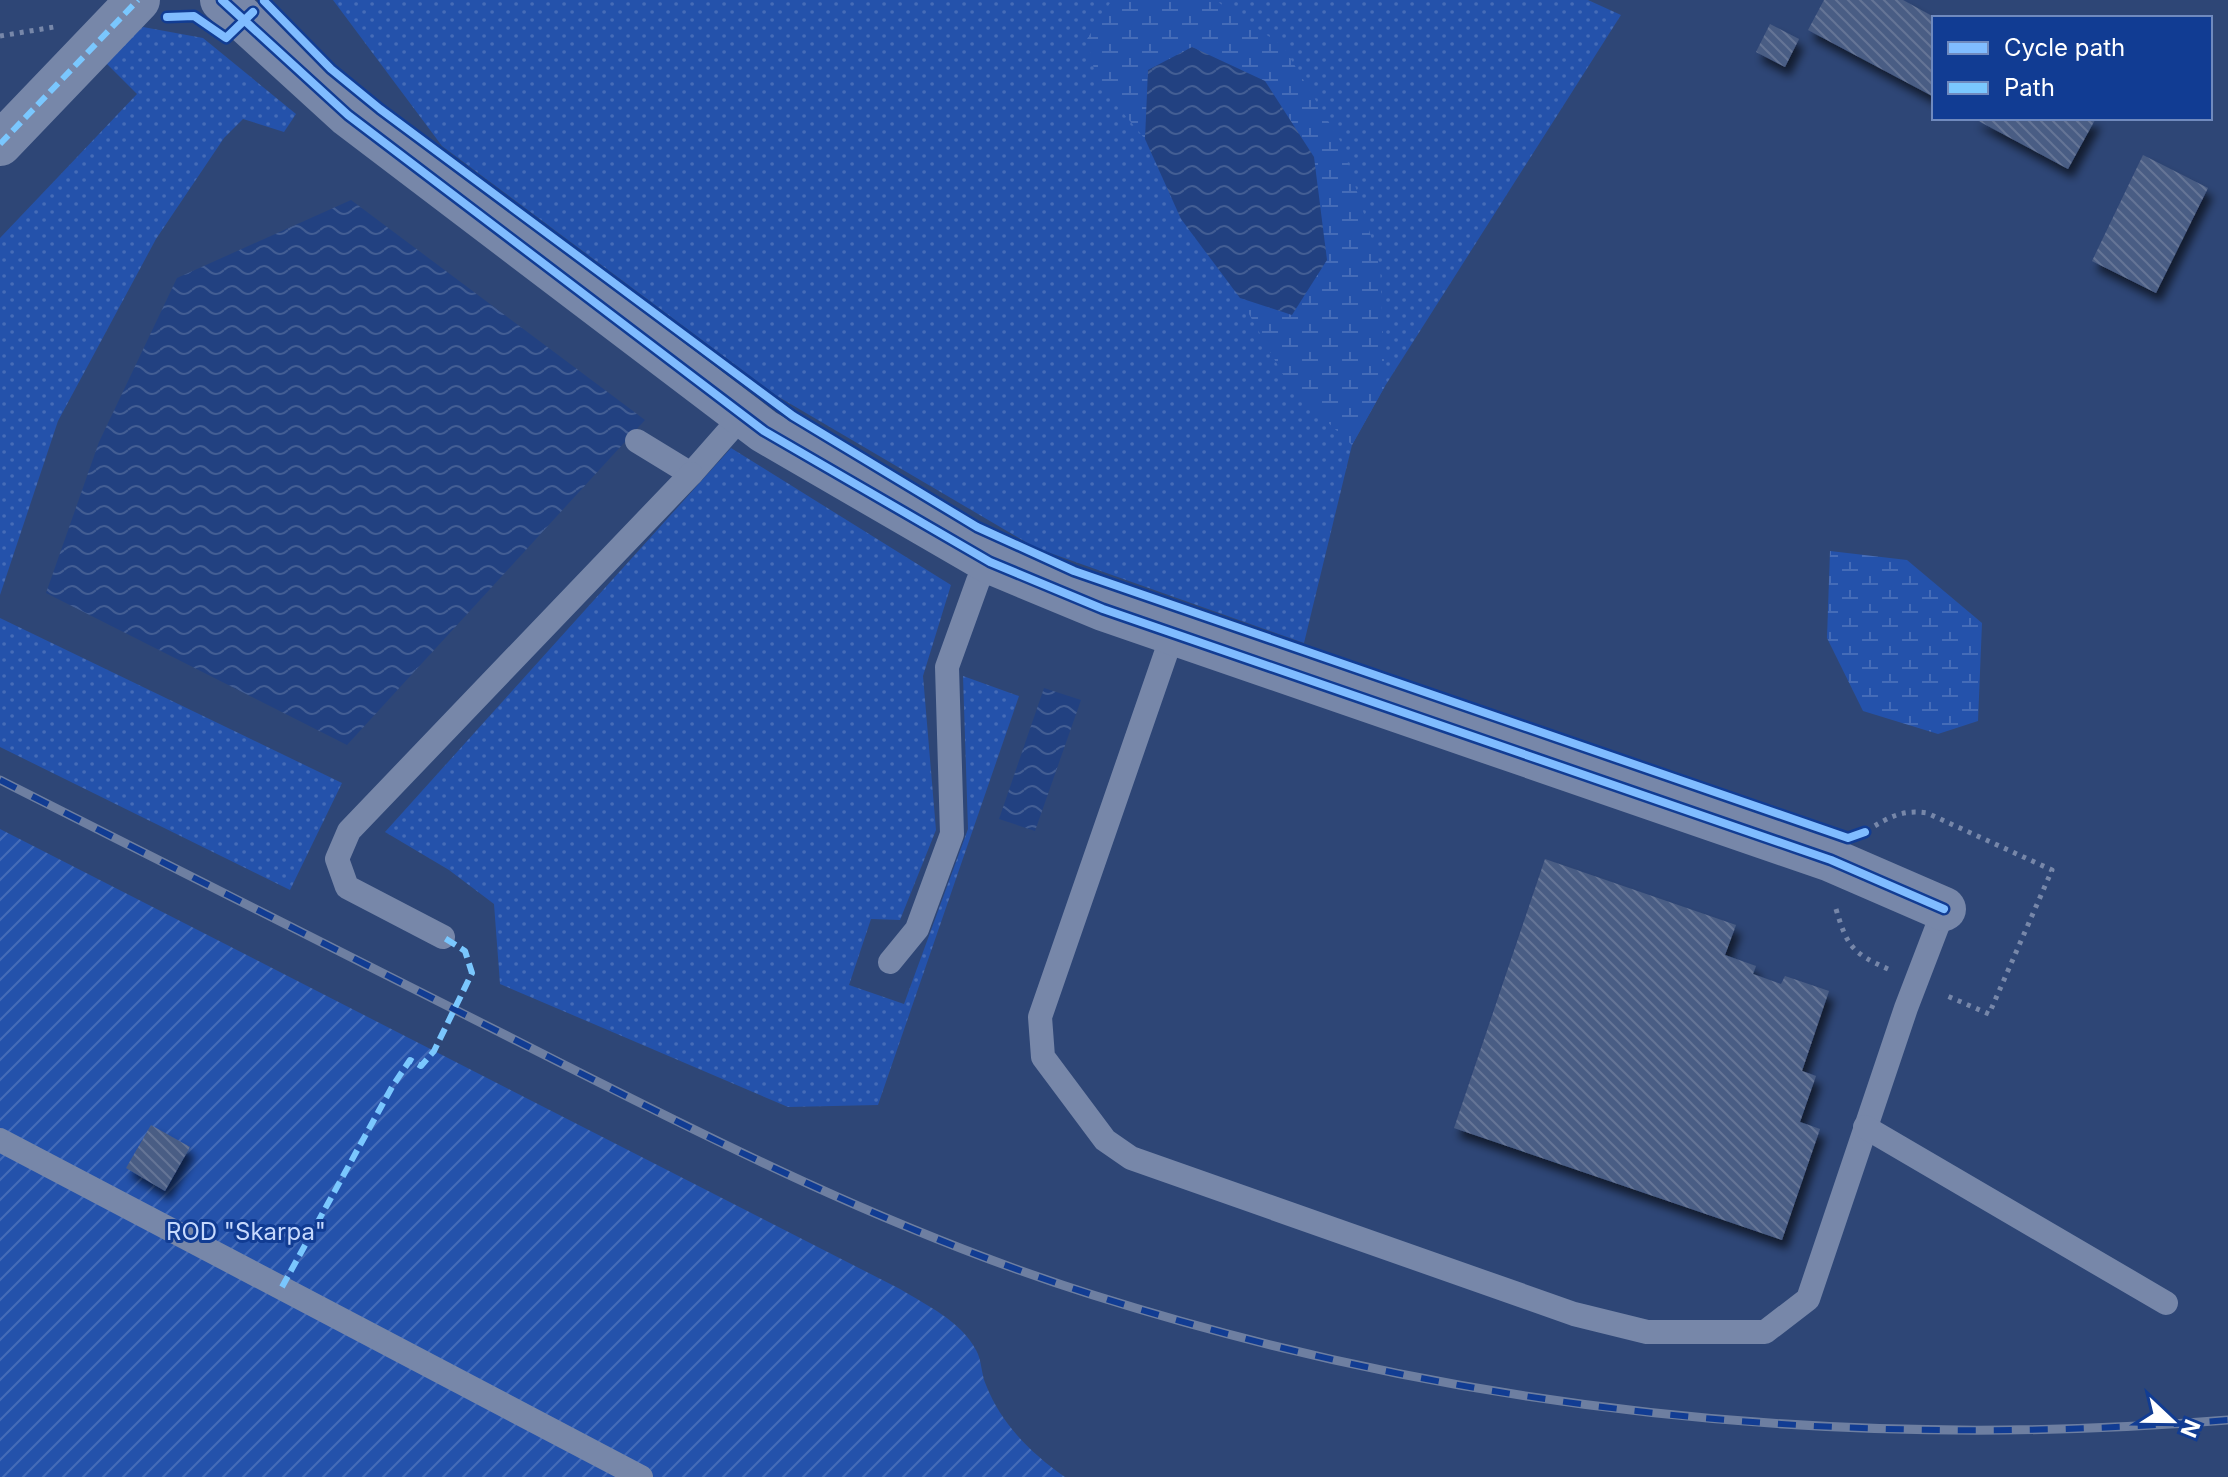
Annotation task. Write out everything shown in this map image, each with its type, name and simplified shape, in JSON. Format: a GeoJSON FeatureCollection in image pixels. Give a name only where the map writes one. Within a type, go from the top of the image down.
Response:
{"type":"FeatureCollection","features":[{"type":"Feature","properties":{"kind":"street"},"geometry":{"type":"LineString","coordinates":[[0,144],[138,0]]}},
{"type":"Feature","properties":{"kind":"street"},"geometry":{"type":"LineString","coordinates":[[222,0],[348,115],[764,431],[990,562],[1103,609],[1831,860],[1944,909]]}},
{"type":"Feature","properties":{"kind":"lane"},"geometry":{"type":"LineString","coordinates":[[443,937],[347,887],[337,859],[349,831],[691,474],[743,415]]}},
{"type":"Feature","properties":{"kind":"lane"},"geometry":{"type":"LineString","coordinates":[[637,441],[691,474]]}},
{"type":"Feature","properties":{"kind":"lane"},"geometry":{"type":"LineString","coordinates":[[890,962],[917,929],[952,834],[947,667],[978,581],[990,562]]}},
{"type":"Feature","properties":{"kind":"lane"},"geometry":{"type":"LineString","coordinates":[[1173,633],[1040,1017],[1043,1057],[1105,1140],[1131,1158],[1574,1314],[1647,1332],[1765,1332],[1808,1299],[1865,1127],[1944,909]]}},
{"type":"Feature","properties":{"kind":"lane"},"geometry":{"type":"LineString","coordinates":[[1865,1127],[2166,1303]]}},
{"type":"Feature","properties":{"kind":"lane"},"geometry":{"type":"LineString","coordinates":[[0,1140],[641,1477]]}},
{"type":"Feature","properties":{"kind":"green space"},"geometry":{"type":"Polygon","coordinates":[[[333,0],[1588,0],[1621,15],[1385,386],[1352,445],[1304,643],[1036,548],[777,396],[442,146],[333,0]]]}},
{"type":"Feature","properties":{"kind":"green space"},"geometry":{"type":"Polygon","coordinates":[[[1112,0],[1215,0],[1283,46],[1342,144],[1380,265],[1385,386],[1352,445],[1290,387],[1240,298],[1292,315],[1148,70],[1145,139],[1097,82],[1087,39],[1112,0]]]}},
{"type":"Feature","properties":{"kind":"green space"},"geometry":{"type":"Polygon","coordinates":[[[143,27],[203,38],[296,114],[284,132],[243,119],[224,138],[156,239],[58,421],[0,595],[0,238],[137,94],[104,61],[143,27]]]}},
{"type":"Feature","properties":{"kind":"green space"},"geometry":{"type":"Polygon","coordinates":[[[731,448],[951,585],[923,676],[936,830],[900,920],[871,919],[849,985],[904,1004],[968,829],[963,676],[1019,696],[878,1105],[788,1107],[500,984],[494,904],[449,870],[385,832],[731,448]]]}},
{"type":"Feature","properties":{"kind":"green space"},"geometry":{"type":"Polygon","coordinates":[[[1830,551],[1907,560],[1982,623],[1978,721],[1938,734],[1863,711],[1827,638],[1830,551]]]}},
{"type":"Feature","properties":{"kind":"green space"},"geometry":{"type":"Polygon","coordinates":[[[0,618],[342,783],[290,890],[0,747],[0,618]]]}},
{"type":"Feature","properties":{"kind":"green space","name":"ROD \"Skarpa\""},"geometry":{"type":"Polygon","coordinates":[[[0,829],[932,1308],[952,1322],[969,1340],[978,1354],[984,1381],[1009,1425],[1029,1448],[1065,1477],[0,1477],[0,829]]]}},
{"type":"Feature","properties":{"kind":"water"},"geometry":{"type":"Polygon","coordinates":[[[1192,47],[1265,81],[1314,157],[1327,260],[1292,315],[1240,298],[1181,219],[1145,139],[1148,70],[1192,47]]]}},
{"type":"Feature","properties":{"kind":"water"},"geometry":{"type":"Polygon","coordinates":[[[351,200],[645,420],[347,745],[46,593],[99,442],[177,278],[351,200]]]}},
{"type":"Feature","properties":{"kind":"water"},"geometry":{"type":"Polygon","coordinates":[[[1044,688],[1081,700],[1035,831],[999,819],[1044,688]]]}},
{"type":"Feature","properties":{"kind":"building"},"geometry":{"type":"Polygon","coordinates":[[[1824,0],[1903,0],[1932,16],[1932,96],[1808,30],[1824,0]]]}},
{"type":"Feature","properties":{"kind":"building"},"geometry":{"type":"Polygon","coordinates":[[[1770,24],[1799,39],[1785,67],[1756,52],[1770,24]]]}},
{"type":"Feature","properties":{"kind":"building"},"geometry":{"type":"Polygon","coordinates":[[[1977,120],[2095,120],[2068,169],[1977,120]]]}},
{"type":"Feature","properties":{"kind":"building"},"geometry":{"type":"Polygon","coordinates":[[[2143,155],[2208,188],[2156,293],[2092,261],[2143,155]]]}},
{"type":"Feature","properties":{"kind":"building"},"geometry":{"type":"Polygon","coordinates":[[[1545,859],[1736,925],[1725,955],[1756,966],[1753,974],[1781,984],[1785,976],[1829,991],[1802,1071],[1816,1076],[1800,1122],[1820,1129],[1782,1240],[1454,1128],[1545,859]]]}},
{"type":"Feature","properties":{"kind":"building"},"geometry":{"type":"Polygon","coordinates":[[[151,1125],[190,1147],[165,1191],[126,1168],[151,1125]]]}},
{"type":"Feature","properties":{"kind":"railway"},"geometry":{"type":"LineString","coordinates":[[0,780],[806,1183],[1020,1270],[1093,1295],[1232,1335],[1372,1368],[1513,1394],[1654,1413],[1797,1425],[1940,1430],[2083,1428],[2228,1420]]}},
{"type":"Feature","properties":{"kind":"marked path"},"geometry":{"type":"LineString","coordinates":[[0,144],[138,0]]}},
{"type":"Feature","properties":{"kind":"marked path"},"geometry":{"type":"LineString","coordinates":[[282,1287],[392,1087],[410,1060],[421,1066],[434,1051],[472,973],[465,951],[443,937]]}},
{"type":"Feature","properties":{"kind":"cycle path"},"geometry":{"type":"LineString","coordinates":[[222,0],[348,115],[764,431],[990,562],[1103,609],[1831,860],[1944,909]]}},
{"type":"Feature","properties":{"kind":"cycle path"},"geometry":{"type":"LineString","coordinates":[[264,1],[331,69],[380,109],[793,416],[977,527],[1074,571],[1848,838],[1865,832]]}},
{"type":"Feature","properties":{"kind":"cycle path"},"geometry":{"type":"LineString","coordinates":[[167,17],[194,16],[226,38],[253,12]]}}]}
